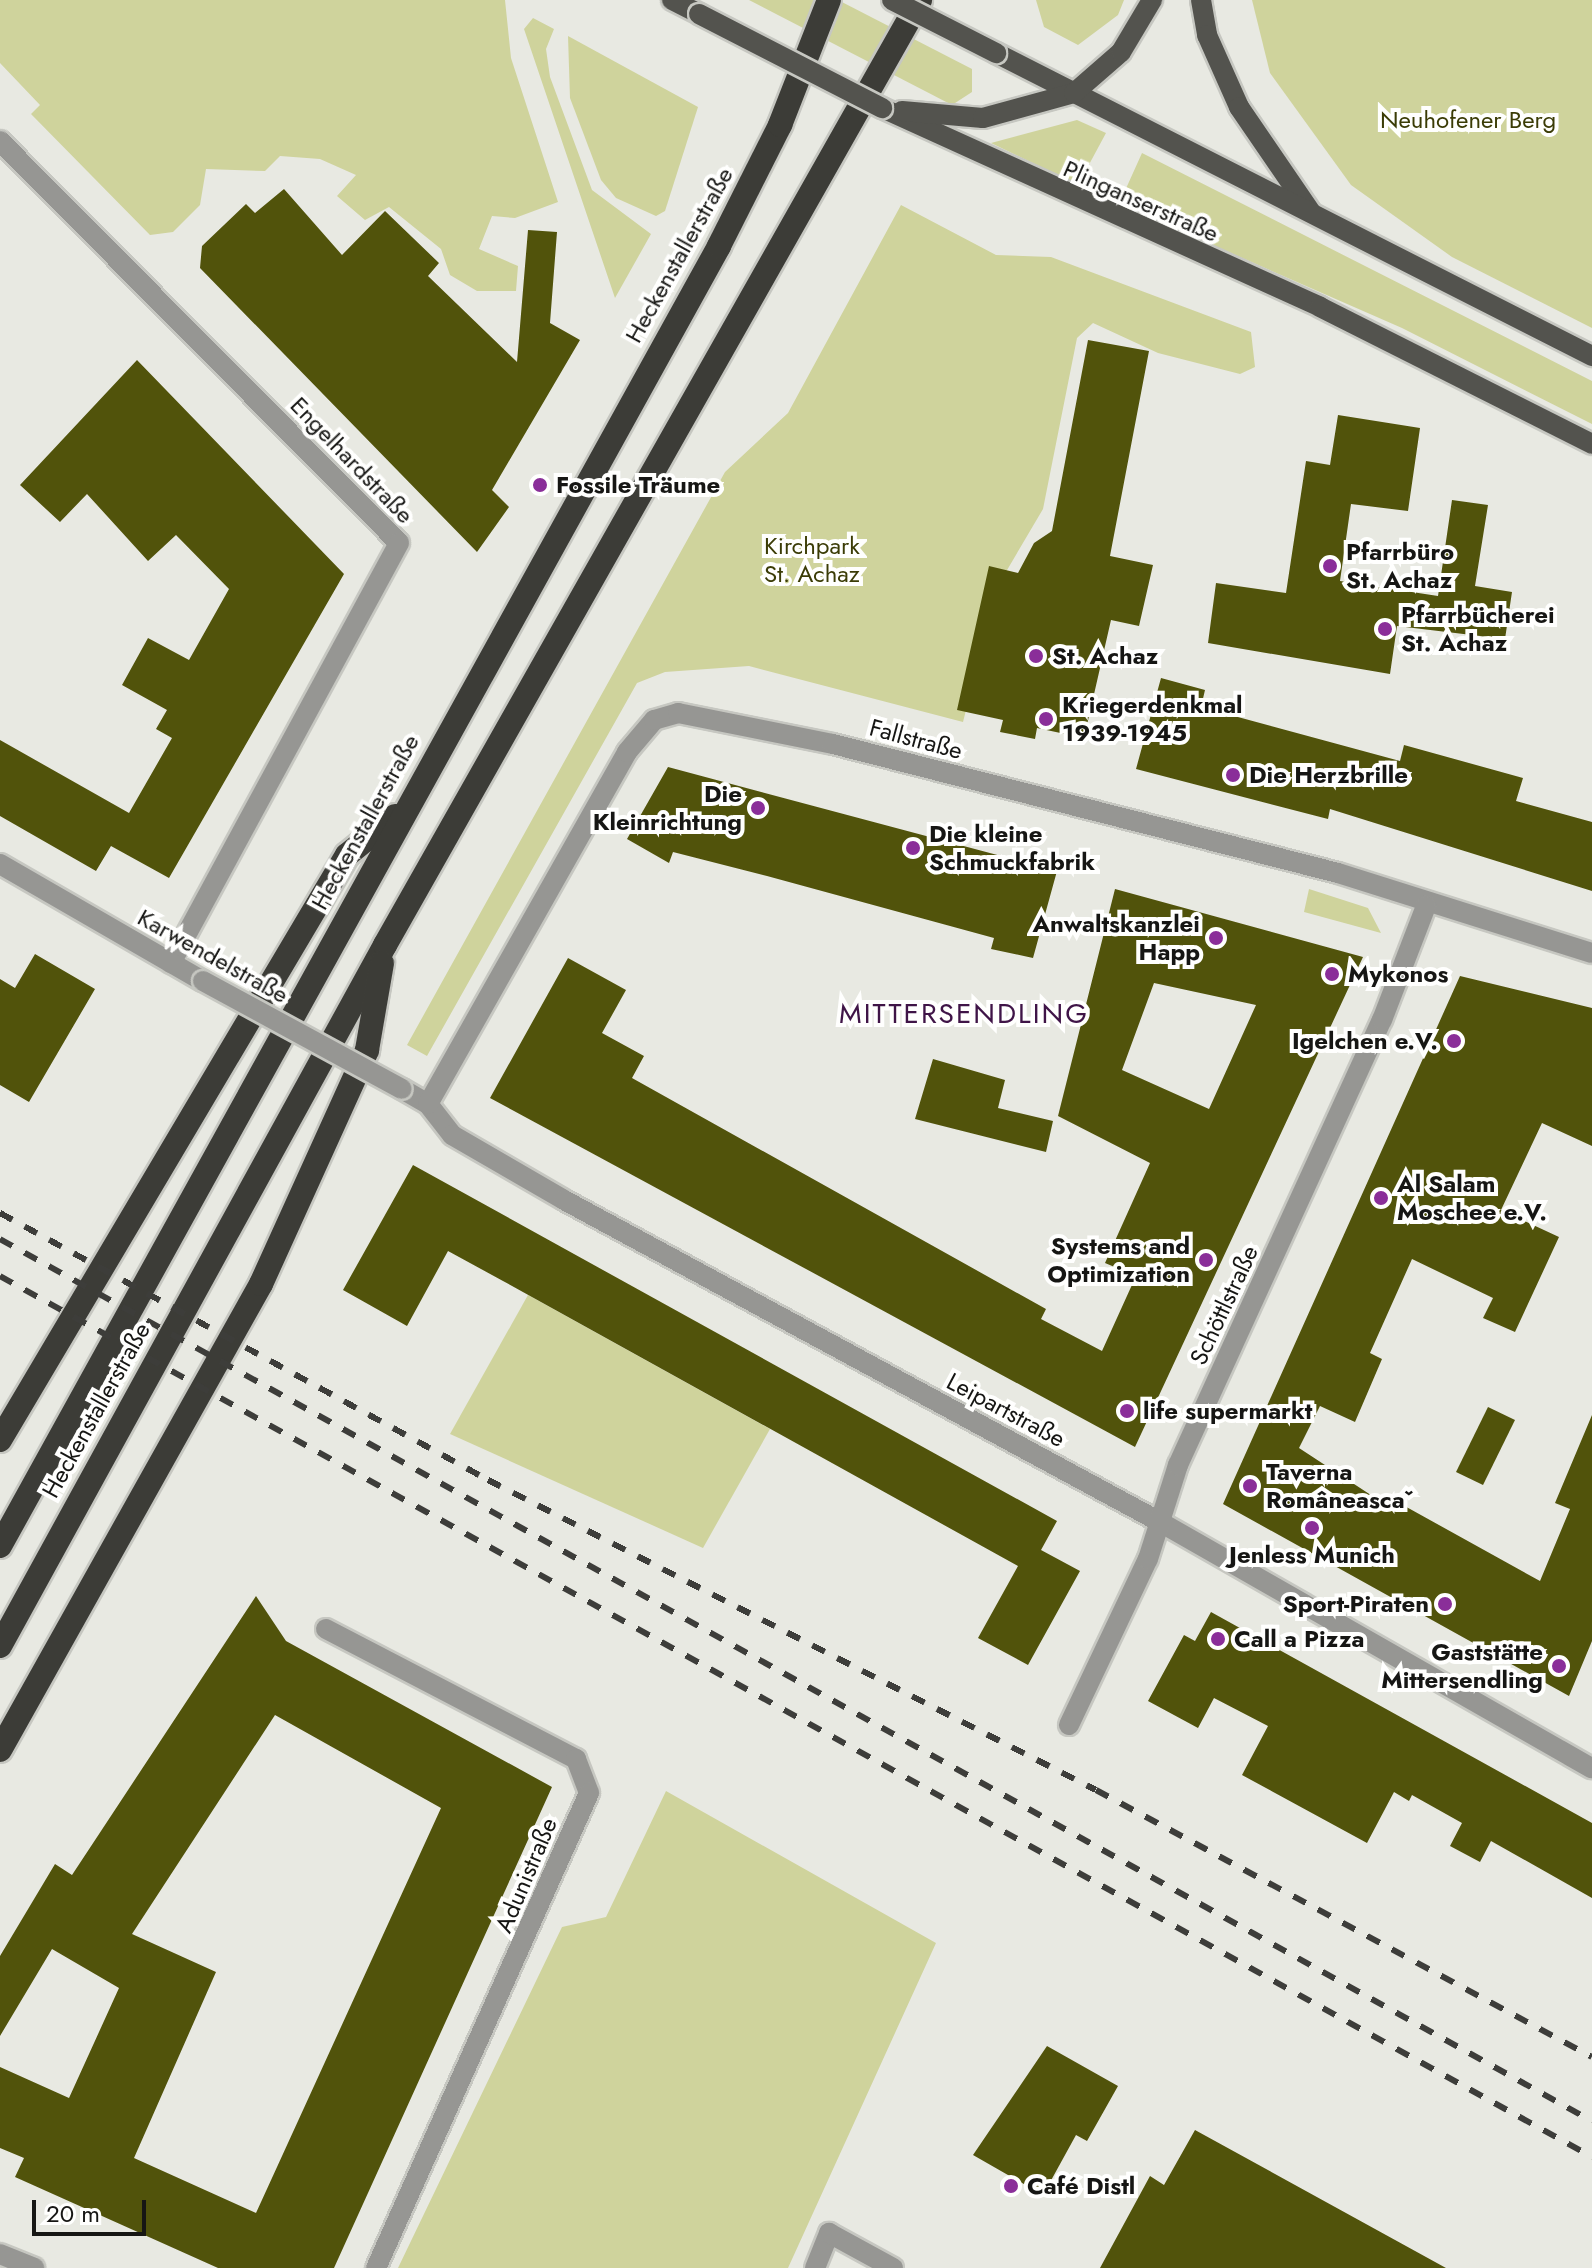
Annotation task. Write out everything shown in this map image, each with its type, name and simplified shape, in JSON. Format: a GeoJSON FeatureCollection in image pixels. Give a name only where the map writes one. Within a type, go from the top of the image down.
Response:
{"type":"FeatureCollection","features":[{"type":"Feature","properties":{"kind":"highway","name":"Heckenstallerstraße"},"geometry":{"type":"LineString","coordinates":[[0,1546],[780,125],[829,0]]}},
{"type":"Feature","properties":{"kind":"highway","name":"Heckenstallerstraße"},"geometry":{"type":"LineString","coordinates":[[0,1646],[385,945],[787,242],[920,0]]}},
{"type":"Feature","properties":{"kind":"highway"},"geometry":{"type":"LineString","coordinates":[[0,1440],[347,855],[404,809]]}},
{"type":"Feature","properties":{"kind":"highway"},"geometry":{"type":"LineString","coordinates":[[0,1750],[261,1284],[367,1050],[385,945]]}},
{"type":"Feature","properties":{"kind":"main road","name":"Plinganserstraße"},"geometry":{"type":"LineString","coordinates":[[672,0],[951,142],[1320,307],[1592,444]]}},
{"type":"Feature","properties":{"kind":"main road"},"geometry":{"type":"LineString","coordinates":[[892,0],[1592,356]]}},
{"type":"Feature","properties":{"kind":"main road"},"geometry":{"type":"LineString","coordinates":[[882,108],[963,118],[1029,111],[1074,93],[1121,52],[1152,0]]}},
{"type":"Feature","properties":{"kind":"main road"},"geometry":{"type":"LineString","coordinates":[[1201,0],[1207,35],[1239,107],[1314,215]]}},
{"type":"Feature","properties":{"kind":"street","name":"Engelhardstraße"},"geometry":{"type":"LineString","coordinates":[[0,141],[399,543],[171,963]]}},
{"type":"Feature","properties":{"kind":"street","name":"Fallstraße"},"geometry":{"type":"LineString","coordinates":[[428,1104],[627,752],[654,720],[678,713],[833,744],[1338,873],[1426,906],[1592,953]]}},
{"type":"Feature","properties":{"kind":"street","name":"Karwendelstraße"},"geometry":{"type":"LineString","coordinates":[[0,864],[203,981],[402,1089]]}},
{"type":"Feature","properties":{"kind":"street","name":"Schöttlstraße"},"geometry":{"type":"LineString","coordinates":[[1069,1725],[1160,1522],[1178,1465],[1376,1035],[1426,906]]}},
{"type":"Feature","properties":{"kind":"street","name":"Leipartstraße"},"geometry":{"type":"LineString","coordinates":[[402,1089],[428,1104],[452,1135],[564,1200],[1160,1522],[1592,1768]]}},
{"type":"Feature","properties":{"kind":"street","name":"Adunistraße"},"geometry":{"type":"LineString","coordinates":[[326,1629],[576,1759],[589,1793],[376,2268]]}},
{"type":"Feature","properties":{"kind":"street"},"geometry":{"type":"LineString","coordinates":[[815,2268],[829,2233],[893,2268]]}},
{"type":"Feature","properties":{"kind":"street"},"geometry":{"type":"LineString","coordinates":[[0,2254],[34,2268]]}},
{"type":"Feature","properties":{"kind":"green space"},"geometry":{"type":"Polygon","coordinates":[[[0,0],[505,0],[511,58],[558,202],[515,218],[492,216],[479,249],[518,266],[516,291],[477,291],[450,275],[441,249],[389,207],[365,220],[337,196],[356,175],[320,159],[280,156],[265,171],[206,169],[200,205],[173,232],[150,235],[31,114],[40,105],[0,63],[0,0]]]}},
{"type":"Feature","properties":{"kind":"green space"},"geometry":{"type":"Polygon","coordinates":[[[749,0],[838,0],[972,69],[972,92],[952,105],[749,0]]]}},
{"type":"Feature","properties":{"kind":"green space"},"geometry":{"type":"Polygon","coordinates":[[[1036,0],[1124,0],[1118,15],[1078,45],[1044,27],[1036,0]]]}},
{"type":"Feature","properties":{"kind":"green space","name":"Neuhofener Berg"},"geometry":{"type":"Polygon","coordinates":[[[1252,0],[1592,0],[1592,328],[1452,257],[1351,185],[1270,73],[1252,0]]]}},
{"type":"Feature","properties":{"kind":"green space"},"geometry":{"type":"Polygon","coordinates":[[[533,18],[554,29],[546,49],[550,77],[592,190],[651,234],[615,298],[524,29],[533,18]]]}},
{"type":"Feature","properties":{"kind":"green space"},"geometry":{"type":"Polygon","coordinates":[[[568,36],[698,107],[665,211],[656,216],[616,198],[601,180],[570,98],[568,36]]]}},
{"type":"Feature","properties":{"kind":"green space"},"geometry":{"type":"Polygon","coordinates":[[[1077,120],[1106,133],[1078,185],[991,143],[1077,120]]]}},
{"type":"Feature","properties":{"kind":"green space"},"geometry":{"type":"Polygon","coordinates":[[[1142,153],[1592,381],[1592,424],[1402,328],[1119,204],[1142,153]]]}},
{"type":"Feature","properties":{"kind":"green space","name":"Kirchpark St. Achaz"},"geometry":{"type":"Polygon","coordinates":[[[901,205],[996,255],[1051,257],[1251,332],[1255,367],[1240,374],[1158,353],[1093,323],[1077,338],[1043,509],[997,587],[963,722],[749,666],[665,672],[637,683],[427,1056],[407,1045],[725,472],[788,413],[901,205]]]}},
{"type":"Feature","properties":{"kind":"green space"},"geometry":{"type":"Polygon","coordinates":[[[1309,889],[1368,908],[1381,933],[1304,912],[1309,889]]]}},
{"type":"Feature","properties":{"kind":"green space"},"geometry":{"type":"Polygon","coordinates":[[[528,1295],[770,1429],[703,1548],[450,1434],[528,1295]]]}},
{"type":"Feature","properties":{"kind":"green space"},"geometry":{"type":"Polygon","coordinates":[[[666,1791],[936,1943],[788,2268],[398,2268],[562,1927],[606,1917],[666,1791]]]}},
{"type":"Feature","properties":{"kind":"building"},"geometry":{"type":"Polygon","coordinates":[[[284,189],[342,255],[385,211],[439,263],[428,276],[517,362],[528,230],[557,232],[550,323],[580,340],[492,490],[509,507],[477,552],[200,268],[202,246],[246,204],[255,213],[284,189]]]}},
{"type":"Feature","properties":{"kind":"building","name":"St. Achaz"},"geometry":{"type":"Polygon","coordinates":[[[1088,340],[1149,351],[1110,556],[1153,565],[1139,626],[1111,620],[1084,738],[1037,728],[1035,739],[1000,732],[1003,720],[957,710],[989,566],[1018,573],[1034,543],[1052,531],[1088,340]]]}},
{"type":"Feature","properties":{"kind":"building"},"geometry":{"type":"Polygon","coordinates":[[[137,360],[344,574],[169,878],[111,846],[96,871],[0,816],[0,740],[129,813],[172,738],[156,729],[167,710],[122,685],[148,638],[189,660],[229,589],[176,535],[148,561],[87,494],[60,522],[20,485],[137,360]]]}},
{"type":"Feature","properties":{"kind":"building"},"geometry":{"type":"Polygon","coordinates":[[[1338,415],[1420,428],[1408,511],[1351,504],[1340,581],[1438,596],[1452,500],[1488,505],[1475,586],[1512,592],[1505,639],[1397,626],[1390,674],[1208,643],[1216,583],[1286,593],[1306,461],[1330,465],[1338,415]]]}},
{"type":"Feature","properties":{"kind":"building"},"geometry":{"type":"Polygon","coordinates":[[[1161,678],[1205,690],[1201,707],[1400,761],[1404,745],[1523,778],[1516,801],[1592,822],[1592,891],[1330,809],[1328,819],[1136,769],[1161,678]]]}},
{"type":"Feature","properties":{"kind":"building"},"geometry":{"type":"Polygon","coordinates":[[[668,767],[1057,871],[1033,958],[991,949],[994,938],[767,876],[673,852],[669,863],[627,839],[668,767]]]}},
{"type":"Feature","properties":{"kind":"building"},"geometry":{"type":"Polygon","coordinates":[[[1115,889],[1363,957],[1135,1447],[490,1098],[568,958],[626,990],[602,1033],[644,1056],[632,1078],[1046,1309],[1041,1319],[1102,1351],[1136,1276],[1105,1263],[1150,1163],[1058,1116],[1115,889]],[[1154,983],[1122,1070],[1209,1109],[1256,1005],[1154,983]]]}},
{"type":"Feature","properties":{"kind":"building"},"geometry":{"type":"Polygon","coordinates":[[[35,954],[95,989],[29,1102],[0,1085],[0,979],[15,988],[35,954]]]}},
{"type":"Feature","properties":{"kind":"building"},"geometry":{"type":"Polygon","coordinates":[[[1460,976],[1592,1008],[1592,1146],[1542,1123],[1501,1210],[1559,1237],[1515,1332],[1483,1318],[1493,1298],[1412,1259],[1370,1353],[1382,1359],[1355,1422],[1320,1406],[1299,1448],[1380,1501],[1383,1494],[1540,1581],[1570,1509],[1555,1503],[1592,1415],[1592,1641],[1569,1696],[1223,1504],[1460,976]]]}},
{"type":"Feature","properties":{"kind":"building"},"geometry":{"type":"Polygon","coordinates":[[[933,1059],[1005,1080],[998,1108],[1053,1121],[1046,1152],[915,1119],[933,1059]]]}},
{"type":"Feature","properties":{"kind":"building"},"geometry":{"type":"Polygon","coordinates":[[[413,1165],[1057,1521],[1041,1550],[1080,1571],[1028,1665],[978,1638],[1018,1566],[503,1281],[448,1251],[407,1326],[343,1290],[413,1165]]]}},
{"type":"Feature","properties":{"kind":"building"},"geometry":{"type":"Polygon","coordinates":[[[1488,1407],[1515,1420],[1483,1485],[1456,1472],[1488,1407]]]}},
{"type":"Feature","properties":{"kind":"building"},"geometry":{"type":"Polygon","coordinates":[[[256,1596],[286,1641],[552,1787],[334,2268],[218,2268],[15,2177],[24,2158],[0,2148],[0,2067],[69,2098],[119,1988],[52,1949],[0,2036],[0,1956],[55,1864],[72,1875],[256,1596]],[[275,1715],[132,1934],[216,1972],[134,2158],[256,2213],[441,1808],[275,1715]]]}},
{"type":"Feature","properties":{"kind":"building"},"geometry":{"type":"Polygon","coordinates":[[[1211,1612],[1592,1823],[1592,1898],[1491,1841],[1480,1862],[1450,1846],[1462,1823],[1412,1795],[1409,1801],[1394,1792],[1367,1843],[1242,1775],[1268,1726],[1214,1698],[1198,1728],[1148,1701],[1184,1635],[1195,1641],[1211,1612]]]}},
{"type":"Feature","properties":{"kind":"building"},"geometry":{"type":"Polygon","coordinates":[[[1047,2046],[1118,2086],[1087,2141],[1076,2135],[1043,2195],[973,2155],[1047,2046]]]}},
{"type":"Feature","properties":{"kind":"building"},"geometry":{"type":"Polygon","coordinates":[[[1195,2130],[1446,2268],[1100,2268],[1150,2176],[1164,2185],[1195,2130]]]}},
{"type":"Feature","properties":{"kind":"railway"},"geometry":{"type":"LineString","coordinates":[[0,1213],[488,1480],[1096,1790],[1592,2057]]}},
{"type":"Feature","properties":{"kind":"railway"},"geometry":{"type":"LineString","coordinates":[[0,1239],[1592,2121]]}},
{"type":"Feature","properties":{"kind":"railway"},"geometry":{"type":"LineString","coordinates":[[0,1276],[1592,2157]]}},
{"type":"Feature","properties":{"kind":"place","name":"Fossile Träume"},"geometry":{"type":"Point","coordinates":[540,485]}},
{"type":"Feature","properties":{"kind":"place","name":"Pfarrbüro St. Achaz"},"geometry":{"type":"Point","coordinates":[1330,566]}},
{"type":"Feature","properties":{"kind":"place","name":"Pfarrbücherei St. Achaz"},"geometry":{"type":"Point","coordinates":[1385,629]}},
{"type":"Feature","properties":{"kind":"place","name":"St. Achaz"},"geometry":{"type":"Point","coordinates":[1036,656]}},
{"type":"Feature","properties":{"kind":"place","name":"Kriegerdenkmal 1939-1945"},"geometry":{"type":"Point","coordinates":[1046,719]}},
{"type":"Feature","properties":{"kind":"place","name":"Die Herzbrille"},"geometry":{"type":"Point","coordinates":[1233,775]}},
{"type":"Feature","properties":{"kind":"place","name":"Die Kleinrichtung"},"geometry":{"type":"Point","coordinates":[758,808]}},
{"type":"Feature","properties":{"kind":"place","name":"Die kleine Schmuckfabrik"},"geometry":{"type":"Point","coordinates":[913,848]}},
{"type":"Feature","properties":{"kind":"place","name":"Anwaltskanzlei Happ"},"geometry":{"type":"Point","coordinates":[1216,938]}},
{"type":"Feature","properties":{"kind":"place","name":"Mykonos"},"geometry":{"type":"Point","coordinates":[1332,974]}},
{"type":"Feature","properties":{"kind":"place","name":"Igelchen e.V."},"geometry":{"type":"Point","coordinates":[1454,1041]}},
{"type":"Feature","properties":{"kind":"place","name":"Al Salam Moschee e.V."},"geometry":{"type":"Point","coordinates":[1381,1198]}},
{"type":"Feature","properties":{"kind":"place","name":"Systems and Optimization"},"geometry":{"type":"Point","coordinates":[1206,1260]}},
{"type":"Feature","properties":{"kind":"place","name":"life supermarkt"},"geometry":{"type":"Point","coordinates":[1127,1411]}},
{"type":"Feature","properties":{"kind":"place","name":"Taverna Româneascǎ"},"geometry":{"type":"Point","coordinates":[1250,1486]}},
{"type":"Feature","properties":{"kind":"place","name":"Jenless Munich"},"geometry":{"type":"Point","coordinates":[1312,1528]}},
{"type":"Feature","properties":{"kind":"place","name":"Sport-Piraten"},"geometry":{"type":"Point","coordinates":[1445,1604]}},
{"type":"Feature","properties":{"kind":"place","name":"Call a Pizza"},"geometry":{"type":"Point","coordinates":[1218,1639]}},
{"type":"Feature","properties":{"kind":"place","name":"Gaststätte Mittersendling"},"geometry":{"type":"Point","coordinates":[1559,1666]}},
{"type":"Feature","properties":{"kind":"place","name":"Café Distl"},"geometry":{"type":"Point","coordinates":[1011,2186]}},
{"type":"Feature","properties":{"kind":"district","name":"MITTERSENDLING"},"geometry":{"type":"Point","coordinates":[964,1014]}}]}
